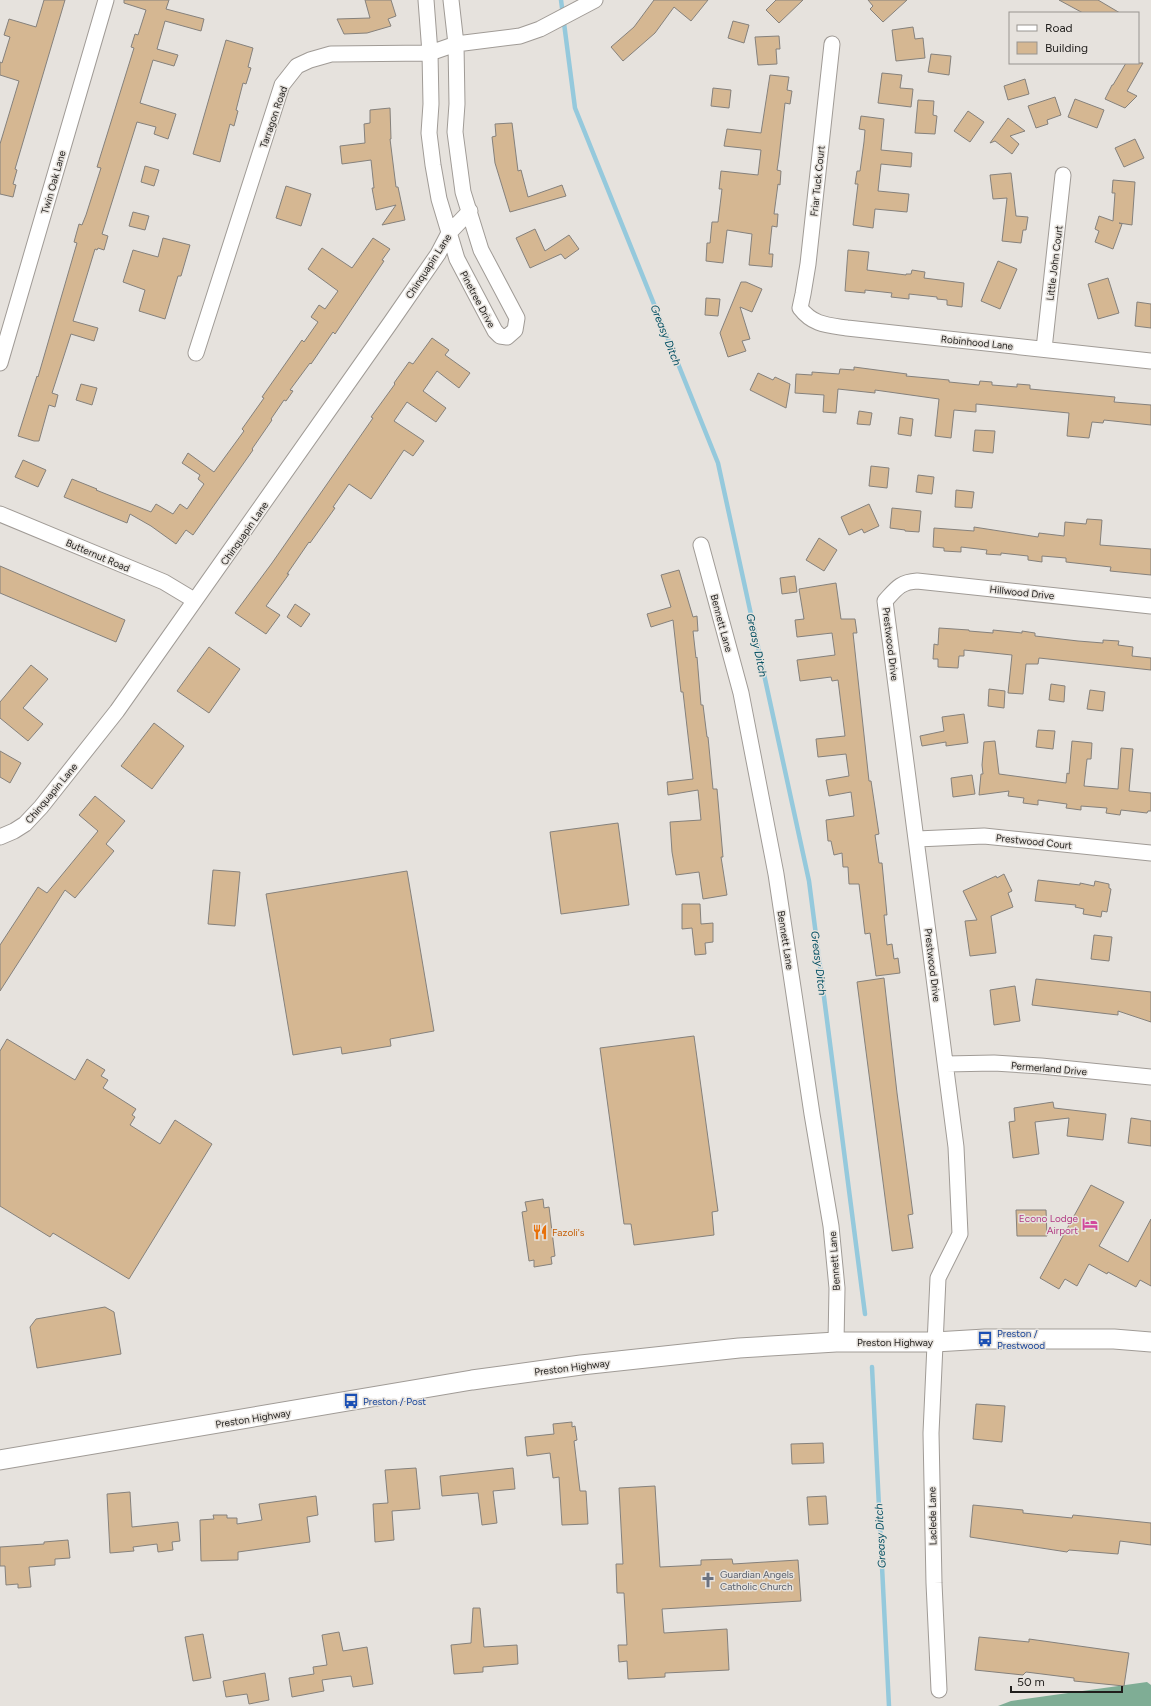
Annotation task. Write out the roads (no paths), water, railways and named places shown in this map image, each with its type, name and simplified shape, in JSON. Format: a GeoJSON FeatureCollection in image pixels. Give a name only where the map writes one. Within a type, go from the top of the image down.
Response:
{"type":"FeatureCollection","features":[{"type":"Feature","properties":{"kind":"main road","name":"Preston Highway"},"geometry":{"type":"LineString","coordinates":[[0,1460],[472,1380],[566,1367],[739,1348],[836,1342],[935,1342],[986,1339],[1114,1339],[1151,1342]]}},
{"type":"Feature","properties":{"kind":"street","name":"Twin Oak Lane"},"geometry":{"type":"LineString","coordinates":[[0,363],[106,0]]}},
{"type":"Feature","properties":{"kind":"street","name":"Pinetree Drive"},"geometry":{"type":"LineString","coordinates":[[426,0],[430,52],[431,104],[429,133],[439,198],[457,259],[495,331],[500,336],[507,337],[515,330],[517,318],[481,250],[461,177],[455,132],[457,104],[456,44],[451,0]]}},
{"type":"Feature","properties":{"kind":"street","name":"Tarragon Road"},"geometry":{"type":"LineString","coordinates":[[196,353],[282,85],[296,66],[331,54],[430,52],[456,44],[520,36],[540,29],[588,4]]}},
{"type":"Feature","properties":{"kind":"street","name":"Friar Tuck Court"},"geometry":{"type":"LineString","coordinates":[[805,316],[800,308],[804,294],[808,264],[832,44]]}},
{"type":"Feature","properties":{"kind":"street","name":"Little John Court"},"geometry":{"type":"LineString","coordinates":[[1044,350],[1063,175]]}},
{"type":"Feature","properties":{"kind":"street","name":"Chinquapin Lane"},"geometry":{"type":"LineString","coordinates":[[0,837],[25,824],[41,807],[117,711],[194,600],[218,570],[391,322],[438,254],[450,233],[470,211]]}},
{"type":"Feature","properties":{"kind":"street","name":"Robinhood Lane"},"geometry":{"type":"LineString","coordinates":[[805,316],[818,324],[847,328],[1151,361]]}},
{"type":"Feature","properties":{"kind":"street","name":"Butternut Road"},"geometry":{"type":"LineString","coordinates":[[0,514],[164,582],[194,600]]}},
{"type":"Feature","properties":{"kind":"street","name":"Bennett Lane"},"geometry":{"type":"LineString","coordinates":[[701,545],[741,693],[776,874],[812,1114],[831,1226],[836,1288],[836,1342]]}},
{"type":"Feature","properties":{"kind":"street","name":"Hillwood Drive"},"geometry":{"type":"LineString","coordinates":[[896,589],[908,581],[917,581],[1151,606]]}},
{"type":"Feature","properties":{"kind":"street","name":"Prestwood Drive"},"geometry":{"type":"LineString","coordinates":[[896,589],[886,601],[956,1147],[960,1234],[938,1278],[935,1342]]}},
{"type":"Feature","properties":{"kind":"street","name":"Prestwood Court"},"geometry":{"type":"LineString","coordinates":[[917,839],[984,836],[1151,853]]}},
{"type":"Feature","properties":{"kind":"street","name":"Permerland Drive"},"geometry":{"type":"LineString","coordinates":[[946,1064],[994,1063],[1151,1077]]}},
{"type":"Feature","properties":{"kind":"street","name":"Laclede Lane"},"geometry":{"type":"LineString","coordinates":[[935,1342],[931,1441],[934,1582],[939,1690]]}},
{"type":"Feature","properties":{"kind":"waterway","name":"Greasy Ditch"},"geometry":{"type":"LineString","coordinates":[[561,0],[575,108],[718,463],[809,881],[865,1314]]}},
{"type":"Feature","properties":{"kind":"waterway","name":"Greasy Ditch"},"geometry":{"type":"LineString","coordinates":[[872,1367],[889,1706]]}},
{"type":"Feature","properties":{"kind":"place","name":"Econo Lodge Airport"},"geometry":{"type":"Point","coordinates":[1090,1224]}},
{"type":"Feature","properties":{"kind":"place","name":"Fazoli's"},"geometry":{"type":"Point","coordinates":[540,1232]}},
{"type":"Feature","properties":{"kind":"place","name":"Preston / Prestwood"},"geometry":{"type":"Point","coordinates":[985,1339]}},
{"type":"Feature","properties":{"kind":"place","name":"Preston / Post"},"geometry":{"type":"Point","coordinates":[351,1401]}},
{"type":"Feature","properties":{"kind":"place","name":"Guardian Angels Catholic Church"},"geometry":{"type":"Point","coordinates":[708,1580]}}]}
